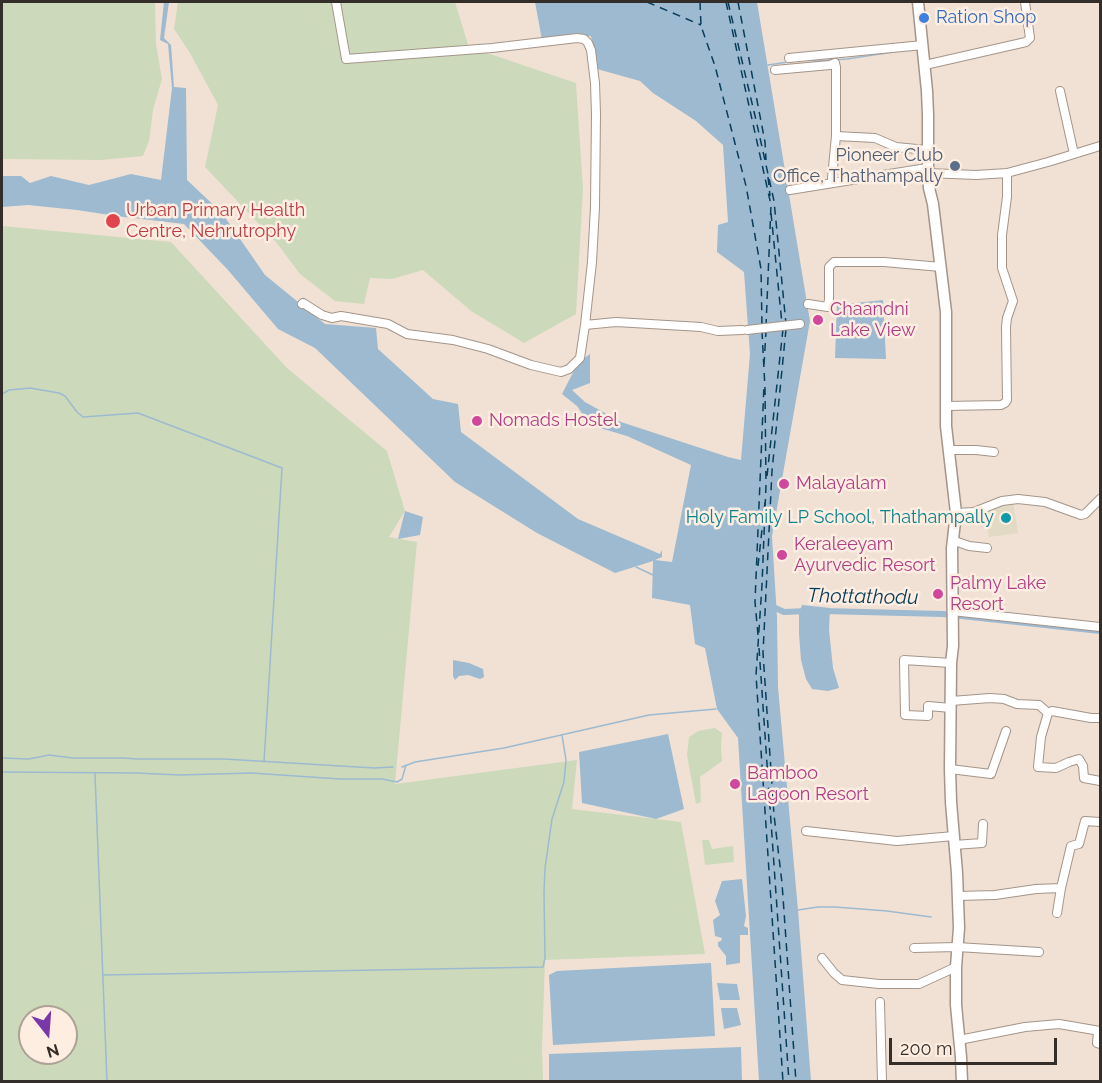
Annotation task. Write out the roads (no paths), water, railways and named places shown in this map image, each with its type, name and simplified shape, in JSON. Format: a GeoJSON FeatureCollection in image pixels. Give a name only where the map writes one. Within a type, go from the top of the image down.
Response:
{"type":"FeatureCollection","features":[{"type":"Feature","properties":{"kind":"main road"},"geometry":{"type":"LineString","coordinates":[[918,2],[928,114],[929,188],[933,204],[945,312],[945,406],[956,513],[952,540],[953,646],[950,769],[958,896],[956,1005],[962,1082]]}},
{"type":"Feature","properties":{"kind":"street"},"geometry":{"type":"LineString","coordinates":[[302,304],[332,318],[341,316],[388,324],[407,334],[453,340],[488,349],[531,365],[561,372],[569,369],[580,358],[585,325],[592,262],[596,144],[596,83],[588,43],[584,39],[577,38],[492,48],[346,59],[336,2]]}},
{"type":"Feature","properties":{"kind":"street"},"geometry":{"type":"LineString","coordinates":[[925,65],[1026,42],[1030,38],[1025,2]]}},
{"type":"Feature","properties":{"kind":"street"},"geometry":{"type":"LineString","coordinates":[[789,58],[923,45]]}},
{"type":"Feature","properties":{"kind":"street"},"geometry":{"type":"LineString","coordinates":[[775,70],[835,63],[836,136],[832,178],[834,183]]}},
{"type":"Feature","properties":{"kind":"street"},"geometry":{"type":"LineString","coordinates":[[1060,91],[1074,154]]}},
{"type":"Feature","properties":{"kind":"street"},"geometry":{"type":"LineString","coordinates":[[836,136],[875,138],[896,147],[927,150]]}},
{"type":"Feature","properties":{"kind":"street"},"geometry":{"type":"LineString","coordinates":[[790,190],[928,170],[976,175],[1007,173],[1101,146]]}},
{"type":"Feature","properties":{"kind":"street"},"geometry":{"type":"LineString","coordinates":[[945,406],[1001,405],[1007,400],[1006,318],[1013,301],[1002,268],[1007,173]]}},
{"type":"Feature","properties":{"kind":"street"},"geometry":{"type":"LineString","coordinates":[[808,304],[828,307],[829,267],[834,262],[884,262],[941,267]]}},
{"type":"Feature","properties":{"kind":"street"},"geometry":{"type":"LineString","coordinates":[[585,325],[616,322],[668,324],[718,331],[800,324]]}},
{"type":"Feature","properties":{"kind":"street"},"geometry":{"type":"LineString","coordinates":[[949,450],[994,452]]}},
{"type":"Feature","properties":{"kind":"street"},"geometry":{"type":"LineString","coordinates":[[956,513],[974,512],[1002,501],[1018,499],[1045,502],[1081,515],[1101,499]]}},
{"type":"Feature","properties":{"kind":"street"},"geometry":{"type":"LineString","coordinates":[[952,540],[969,546],[987,548]]}},
{"type":"Feature","properties":{"kind":"street"},"geometry":{"type":"LineString","coordinates":[[952,614],[1101,627]]}},
{"type":"Feature","properties":{"kind":"street"},"geometry":{"type":"LineString","coordinates":[[951,663],[904,660],[905,715],[928,716],[928,706],[990,698],[1004,699],[1017,704],[1039,705],[1048,713]]}},
{"type":"Feature","properties":{"kind":"street"},"geometry":{"type":"LineString","coordinates":[[1048,713],[1052,711],[1101,718]]}},
{"type":"Feature","properties":{"kind":"street"},"geometry":{"type":"LineString","coordinates":[[1048,713],[1041,737],[1038,767],[1056,768],[1079,759],[1083,766],[1084,778],[1101,781]]}},
{"type":"Feature","properties":{"kind":"street"},"geometry":{"type":"LineString","coordinates":[[950,769],[991,774],[1005,731]]}},
{"type":"Feature","properties":{"kind":"street"},"geometry":{"type":"LineString","coordinates":[[1057,913],[1071,846],[1079,844],[1085,821],[1101,822]]}},
{"type":"Feature","properties":{"kind":"street"},"geometry":{"type":"LineString","coordinates":[[806,831],[897,841],[982,843],[983,824]]}},
{"type":"Feature","properties":{"kind":"street"},"geometry":{"type":"LineString","coordinates":[[958,896],[995,895],[1061,888]]}},
{"type":"Feature","properties":{"kind":"street"},"geometry":{"type":"LineString","coordinates":[[914,948],[957,947],[1039,952]]}},
{"type":"Feature","properties":{"kind":"street"},"geometry":{"type":"LineString","coordinates":[[822,958],[842,980],[879,984],[919,984],[956,967]]}},
{"type":"Feature","properties":{"kind":"street"},"geometry":{"type":"LineString","coordinates":[[880,1002],[882,1082]]}},
{"type":"Feature","properties":{"kind":"street"},"geometry":{"type":"LineString","coordinates":[[959,1040],[1025,1027],[1059,1024],[1099,1031],[1097,1043],[1101,1044]]}},
{"type":"Feature","properties":{"kind":"water"},"geometry":{"type":"Polygon","coordinates":[[[164,2],[169,2],[164,38],[171,45],[174,87],[186,88],[187,180],[222,213],[265,275],[325,324],[376,328],[378,349],[433,399],[458,404],[461,432],[578,519],[660,554],[662,550],[662,557],[655,560],[672,562],[691,465],[627,436],[590,425],[577,406],[562,394],[578,363],[590,354],[590,383],[572,390],[585,402],[621,422],[741,460],[750,354],[744,272],[717,252],[718,225],[728,222],[723,145],[696,121],[653,93],[640,81],[597,69],[591,36],[542,40],[535,2],[757,2],[810,321],[772,536],[778,687],[811,1081],[759,1081],[738,738],[717,709],[705,648],[695,644],[690,605],[652,598],[653,561],[615,573],[537,533],[455,482],[315,348],[278,329],[228,270],[184,224],[28,205],[2,207],[2,176],[21,176],[30,183],[51,176],[89,185],[131,174],[161,180],[172,88],[168,44],[160,40],[164,2]]]}},
{"type":"Feature","properties":{"kind":"water"},"geometry":{"type":"Polygon","coordinates":[[[883,300],[886,359],[835,358],[837,305],[883,300]]]}},
{"type":"Feature","properties":{"kind":"water"},"geometry":{"type":"Polygon","coordinates":[[[405,511],[423,517],[420,535],[398,539],[405,511]]]}},
{"type":"Feature","properties":{"kind":"water"},"geometry":{"type":"Polygon","coordinates":[[[802,605],[830,608],[829,630],[833,668],[839,688],[828,691],[812,689],[806,679],[801,660],[799,634],[799,614],[802,605]]]}},
{"type":"Feature","properties":{"kind":"water"},"geometry":{"type":"Polygon","coordinates":[[[453,660],[483,669],[484,677],[480,679],[468,675],[459,676],[455,680],[453,660]]]}},
{"type":"Feature","properties":{"kind":"water"},"geometry":{"type":"Polygon","coordinates":[[[668,734],[684,809],[656,819],[582,803],[579,752],[668,734]]]}},
{"type":"Feature","properties":{"kind":"water"},"geometry":{"type":"Polygon","coordinates":[[[742,879],[746,916],[744,926],[748,928],[748,935],[740,935],[740,963],[726,965],[726,956],[718,946],[722,938],[715,936],[713,920],[720,915],[715,901],[722,881],[742,879]]]}},
{"type":"Feature","properties":{"kind":"water"},"geometry":{"type":"Polygon","coordinates":[[[711,963],[715,1036],[553,1045],[549,975],[557,971],[711,963]]]}},
{"type":"Feature","properties":{"kind":"water"},"geometry":{"type":"Polygon","coordinates":[[[717,983],[737,984],[740,1000],[720,1000],[717,983]]]}},
{"type":"Feature","properties":{"kind":"water"},"geometry":{"type":"Polygon","coordinates":[[[721,1008],[737,1008],[741,1025],[724,1029],[721,1008]]]}},
{"type":"Feature","properties":{"kind":"water"},"geometry":{"type":"Polygon","coordinates":[[[741,1047],[742,1081],[549,1081],[549,1054],[741,1047]]]}},
{"type":"Feature","properties":{"kind":"waterway"},"geometry":{"type":"LineString","coordinates":[[804,60],[847,59],[893,52]]}},
{"type":"Feature","properties":{"kind":"waterway"},"geometry":{"type":"LineString","coordinates":[[768,65],[788,62]]}},
{"type":"Feature","properties":{"kind":"waterway"},"geometry":{"type":"LineString","coordinates":[[2,394],[9,390],[30,388],[59,393],[65,396],[83,417],[138,413],[282,468],[264,762]]}},
{"type":"Feature","properties":{"kind":"waterway"},"geometry":{"type":"LineString","coordinates":[[636,567],[653,575]]}},
{"type":"Feature","properties":{"kind":"waterway","name":"Thottathodu"},"geometry":{"type":"LineString","coordinates":[[771,606],[784,612],[807,611]]}},
{"type":"Feature","properties":{"kind":"waterway","name":"Thottathodu"},"geometry":{"type":"LineString","coordinates":[[823,611],[943,614],[1100,631]]}},
{"type":"Feature","properties":{"kind":"waterway"},"geometry":{"type":"LineString","coordinates":[[402,767],[415,762],[504,748],[649,715],[716,709]]}},
{"type":"Feature","properties":{"kind":"waterway"},"geometry":{"type":"LineString","coordinates":[[103,975],[543,967],[545,958],[545,868],[552,819],[564,782],[566,760],[562,735]]}},
{"type":"Feature","properties":{"kind":"waterway"},"geometry":{"type":"LineString","coordinates":[[2,758],[29,759],[49,755],[73,758],[224,759],[374,768],[393,767]]}},
{"type":"Feature","properties":{"kind":"waterway"},"geometry":{"type":"LineString","coordinates":[[2,772],[180,775],[251,773],[340,779],[382,779],[397,782],[402,779],[406,765]]}},
{"type":"Feature","properties":{"kind":"waterway"},"geometry":{"type":"LineString","coordinates":[[95,774],[107,1082]]}},
{"type":"Feature","properties":{"kind":"waterway"},"geometry":{"type":"LineString","coordinates":[[798,910],[835,907],[931,917]]}},
{"type":"Feature","properties":{"kind":"place","name":"Ration Shop"},"geometry":{"type":"Point","coordinates":[924,18]}},
{"type":"Feature","properties":{"kind":"place","name":"Pioneer Club Office, Thathampally"},"geometry":{"type":"Point","coordinates":[955,166]}},
{"type":"Feature","properties":{"kind":"place","name":"Urban Primary Health Centre, Nehrutrophy"},"geometry":{"type":"Point","coordinates":[113,221]}},
{"type":"Feature","properties":{"kind":"place","name":"Chaandni Lake View"},"geometry":{"type":"Point","coordinates":[818,320]}},
{"type":"Feature","properties":{"kind":"place","name":"Nomads Hostel"},"geometry":{"type":"Point","coordinates":[477,421]}},
{"type":"Feature","properties":{"kind":"place","name":"Malayalam"},"geometry":{"type":"Point","coordinates":[784,484]}},
{"type":"Feature","properties":{"kind":"place","name":"Holy Family LP School, Thathampally"},"geometry":{"type":"Point","coordinates":[1006,518]}},
{"type":"Feature","properties":{"kind":"place","name":"Keraleeyam Ayurvedic Resort"},"geometry":{"type":"Point","coordinates":[782,555]}},
{"type":"Feature","properties":{"kind":"place","name":"Palmy Lake Resort"},"geometry":{"type":"Point","coordinates":[938,594]}},
{"type":"Feature","properties":{"kind":"place","name":"Bamboo Lagoon Resort"},"geometry":{"type":"Point","coordinates":[735,784]}}]}
